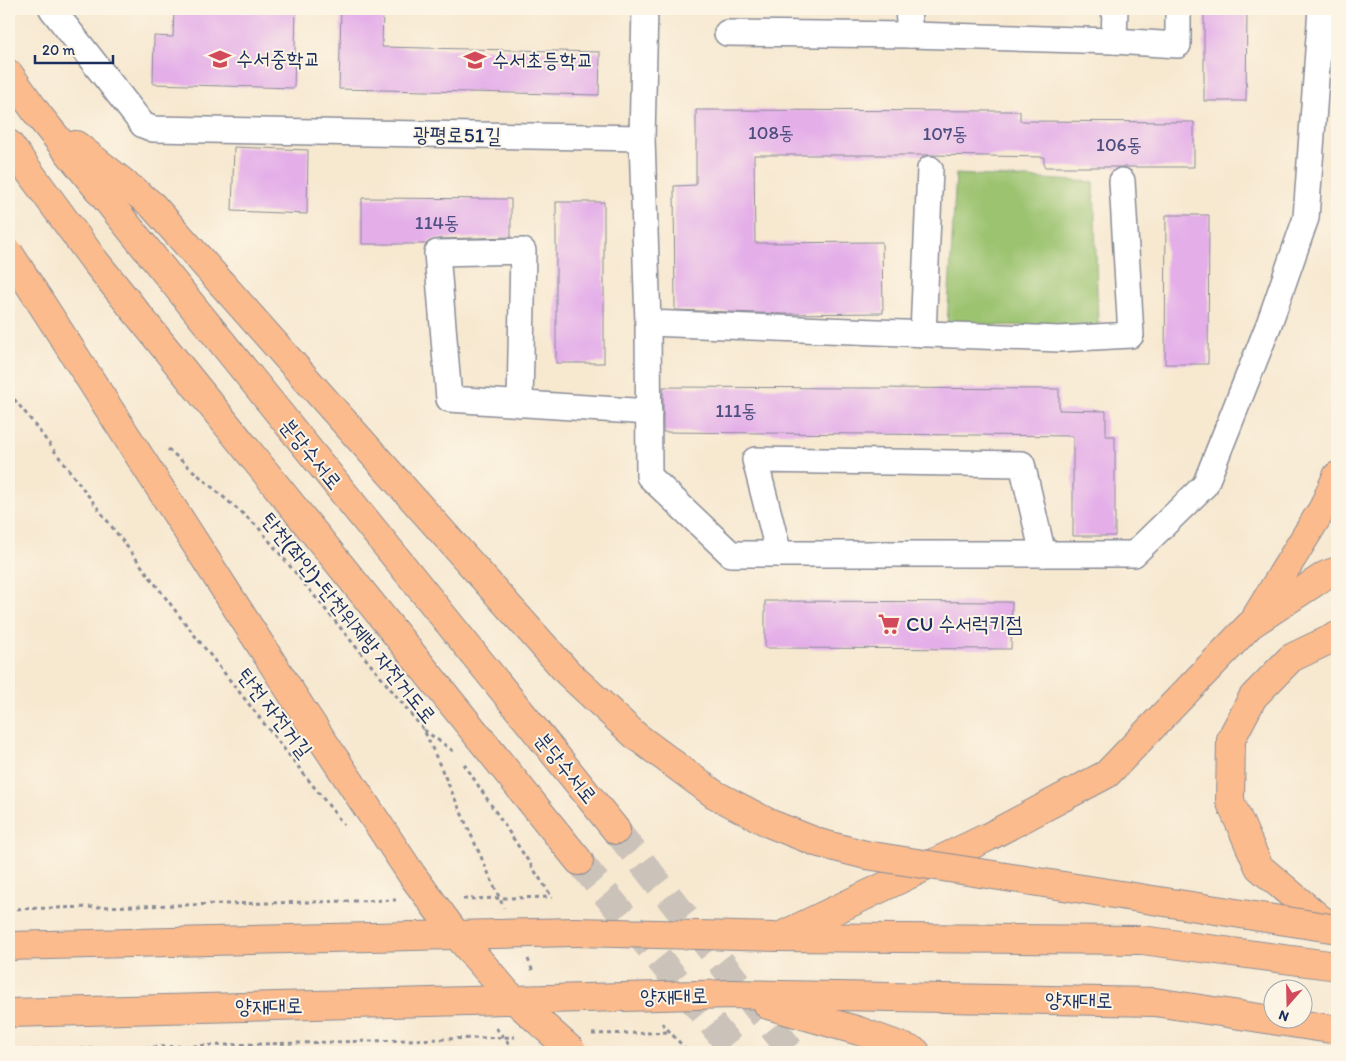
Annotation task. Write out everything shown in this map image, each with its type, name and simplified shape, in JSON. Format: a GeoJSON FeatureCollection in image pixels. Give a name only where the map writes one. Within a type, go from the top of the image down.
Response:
{"type":"FeatureCollection","features":[{"type":"Feature","properties":{"kind":"main road","name":"분당수서로"},"geometry":{"type":"LineString","coordinates":[[9,74],[39,116],[334,484],[616,830]]}},
{"type":"Feature","properties":{"kind":"main road"},"geometry":{"type":"LineString","coordinates":[[39,116],[152,205],[568,673],[636,736],[714,794],[771,824],[819,843],[866,855],[1337,929]]}},
{"type":"Feature","properties":{"kind":"main road"},"geometry":{"type":"LineString","coordinates":[[9,144],[94,260],[579,861]]}},
{"type":"Feature","properties":{"kind":"main road"},"geometry":{"type":"LineString","coordinates":[[9,253],[303,711],[412,875],[455,933],[508,994],[581,1043]]}},
{"type":"Feature","properties":{"kind":"main road"},"geometry":{"type":"LineString","coordinates":[[777,937],[988,837],[1107,774],[1250,625],[1324,508],[1337,476]]}},
{"type":"Feature","properties":{"kind":"main road"},"geometry":{"type":"LineString","coordinates":[[1250,625],[1326,575],[1337,571]]}},
{"type":"Feature","properties":{"kind":"main road"},"geometry":{"type":"LineString","coordinates":[[1337,636],[1290,658],[1253,697],[1231,739],[1230,801],[1258,867],[1319,918],[1337,929]]}},
{"type":"Feature","properties":{"kind":"main road"},"geometry":{"type":"LineString","coordinates":[[9,946],[575,932],[777,937],[1142,940],[1337,966]]}},
{"type":"Feature","properties":{"kind":"main road"},"geometry":{"type":"LineString","coordinates":[[733,994],[859,1031],[916,1052]]}},
{"type":"Feature","properties":{"kind":"main road","name":"양재대로"},"geometry":{"type":"LineString","coordinates":[[9,1013],[733,994],[1155,1002],[1337,1030]]}},
{"type":"Feature","properties":{"kind":"street","name":"광평로51길"},"geometry":{"type":"LineString","coordinates":[[52,9],[142,125],[153,129],[642,138]]}},
{"type":"Feature","properties":{"kind":"street"},"geometry":{"type":"LineString","coordinates":[[645,9],[642,138],[648,323],[649,476],[731,554],[1134,554],[1204,484],[1269,324],[1306,218],[1321,9]]}},
{"type":"Feature","properties":{"kind":"street"},"geometry":{"type":"LineString","coordinates":[[908,9],[910,35]]}},
{"type":"Feature","properties":{"kind":"street"},"geometry":{"type":"LineString","coordinates":[[1114,41],[1115,9]]}},
{"type":"Feature","properties":{"kind":"street"},"geometry":{"type":"LineString","coordinates":[[728,34],[910,35],[1114,41],[1178,45],[1178,9]]}},
{"type":"Feature","properties":{"kind":"street"},"geometry":{"type":"LineString","coordinates":[[922,334],[930,169]]}},
{"type":"Feature","properties":{"kind":"street"},"geometry":{"type":"LineString","coordinates":[[648,323],[1059,339],[1131,334],[1122,181]]}},
{"type":"Feature","properties":{"kind":"street"},"geometry":{"type":"LineString","coordinates":[[520,404],[523,251],[437,254],[449,399],[520,404],[649,412]]}},
{"type":"Feature","properties":{"kind":"street"},"geometry":{"type":"LineString","coordinates":[[778,554],[754,460],[1022,464],[1043,554]]}},
{"type":"Feature","properties":{"kind":"path","name":"탄천 자전거길"},"geometry":{"type":"LineString","coordinates":[[9,393],[181,618],[348,830]]}},
{"type":"Feature","properties":{"kind":"path","name":"탄천(좌안)-탄천위제방 자전거도로"},"geometry":{"type":"LineString","coordinates":[[167,448],[258,527],[424,730],[504,908]]}},
{"type":"Feature","properties":{"kind":"path"},"geometry":{"type":"LineString","coordinates":[[424,730],[457,754]]}},
{"type":"Feature","properties":{"kind":"path"},"geometry":{"type":"LineString","coordinates":[[453,899],[552,897],[462,762]]}},
{"type":"Feature","properties":{"kind":"path"},"geometry":{"type":"LineString","coordinates":[[9,909],[403,901],[396,893]]}},
{"type":"Feature","properties":{"kind":"path"},"geometry":{"type":"LineString","coordinates":[[525,953],[537,980]]}},
{"type":"Feature","properties":{"kind":"path"},"geometry":{"type":"LineString","coordinates":[[490,1021],[516,1052]]}},
{"type":"Feature","properties":{"kind":"path"},"geometry":{"type":"LineString","coordinates":[[581,1043],[647,1033],[669,1032]]}},
{"type":"Feature","properties":{"kind":"path"},"geometry":{"type":"LineString","coordinates":[[9,1051],[523,1036]]}},
{"type":"Feature","properties":{"kind":"green space"},"geometry":{"type":"Polygon","coordinates":[[[956,174],[1094,182],[1098,326],[947,325],[956,174]]]}},
{"type":"Feature","properties":{"kind":"pier"},"geometry":{"type":"Polygon","coordinates":[[[52,896],[195,1052],[9,1052],[9,897],[52,896]]]}},
{"type":"Feature","properties":{"kind":"building"},"geometry":{"type":"Polygon","coordinates":[[[174,9],[296,9],[294,88],[153,84],[154,36],[173,37],[174,9]]]}},
{"type":"Feature","properties":{"kind":"building"},"geometry":{"type":"Polygon","coordinates":[[[341,9],[383,9],[382,47],[600,52],[599,95],[339,89],[341,9]]]}},
{"type":"Feature","properties":{"kind":"building"},"geometry":{"type":"Polygon","coordinates":[[[1204,9],[1247,9],[1246,101],[1204,101],[1204,9]]]}},
{"type":"Feature","properties":{"kind":"building"},"geometry":{"type":"Polygon","coordinates":[[[696,110],[1020,111],[1020,121],[1194,122],[1194,167],[1044,167],[1044,157],[754,155],[755,243],[882,242],[883,313],[785,314],[675,310],[674,186],[696,185],[696,110]]]}},
{"type":"Feature","properties":{"kind":"building"},"geometry":{"type":"Polygon","coordinates":[[[234,147],[308,150],[307,214],[232,211],[234,147]]]}},
{"type":"Feature","properties":{"kind":"building"},"geometry":{"type":"Polygon","coordinates":[[[362,198],[511,199],[511,237],[437,239],[426,244],[362,244],[362,198]]]}},
{"type":"Feature","properties":{"kind":"building"},"geometry":{"type":"Polygon","coordinates":[[[556,202],[604,202],[604,363],[556,363],[556,202]]]}},
{"type":"Feature","properties":{"kind":"building"},"geometry":{"type":"Polygon","coordinates":[[[1166,215],[1209,215],[1208,364],[1165,364],[1166,215]]]}},
{"type":"Feature","properties":{"kind":"building"},"geometry":{"type":"Polygon","coordinates":[[[663,387],[1059,389],[1059,410],[1106,411],[1106,436],[1115,436],[1115,536],[1073,536],[1073,436],[663,432],[663,387]]]}},
{"type":"Feature","properties":{"kind":"building"},"geometry":{"type":"Polygon","coordinates":[[[765,601],[1012,602],[1011,649],[765,648],[765,601]]]}},
{"type":"Feature","properties":{"kind":"tunnel"},"geometry":{"type":"LineString","coordinates":[[616,830],[792,1052]]}},
{"type":"Feature","properties":{"kind":"tunnel"},"geometry":{"type":"LineString","coordinates":[[579,861],[735,1052]]}},
{"type":"Feature","properties":{"kind":"place","name":"수서중학교"},"geometry":{"type":"Point","coordinates":[220,59]}},
{"type":"Feature","properties":{"kind":"place","name":"수서초등학교"},"geometry":{"type":"Point","coordinates":[475,60]}},
{"type":"Feature","properties":{"kind":"place","name":"CU 수서럭키점"},"geometry":{"type":"Point","coordinates":[889,624]}}]}
